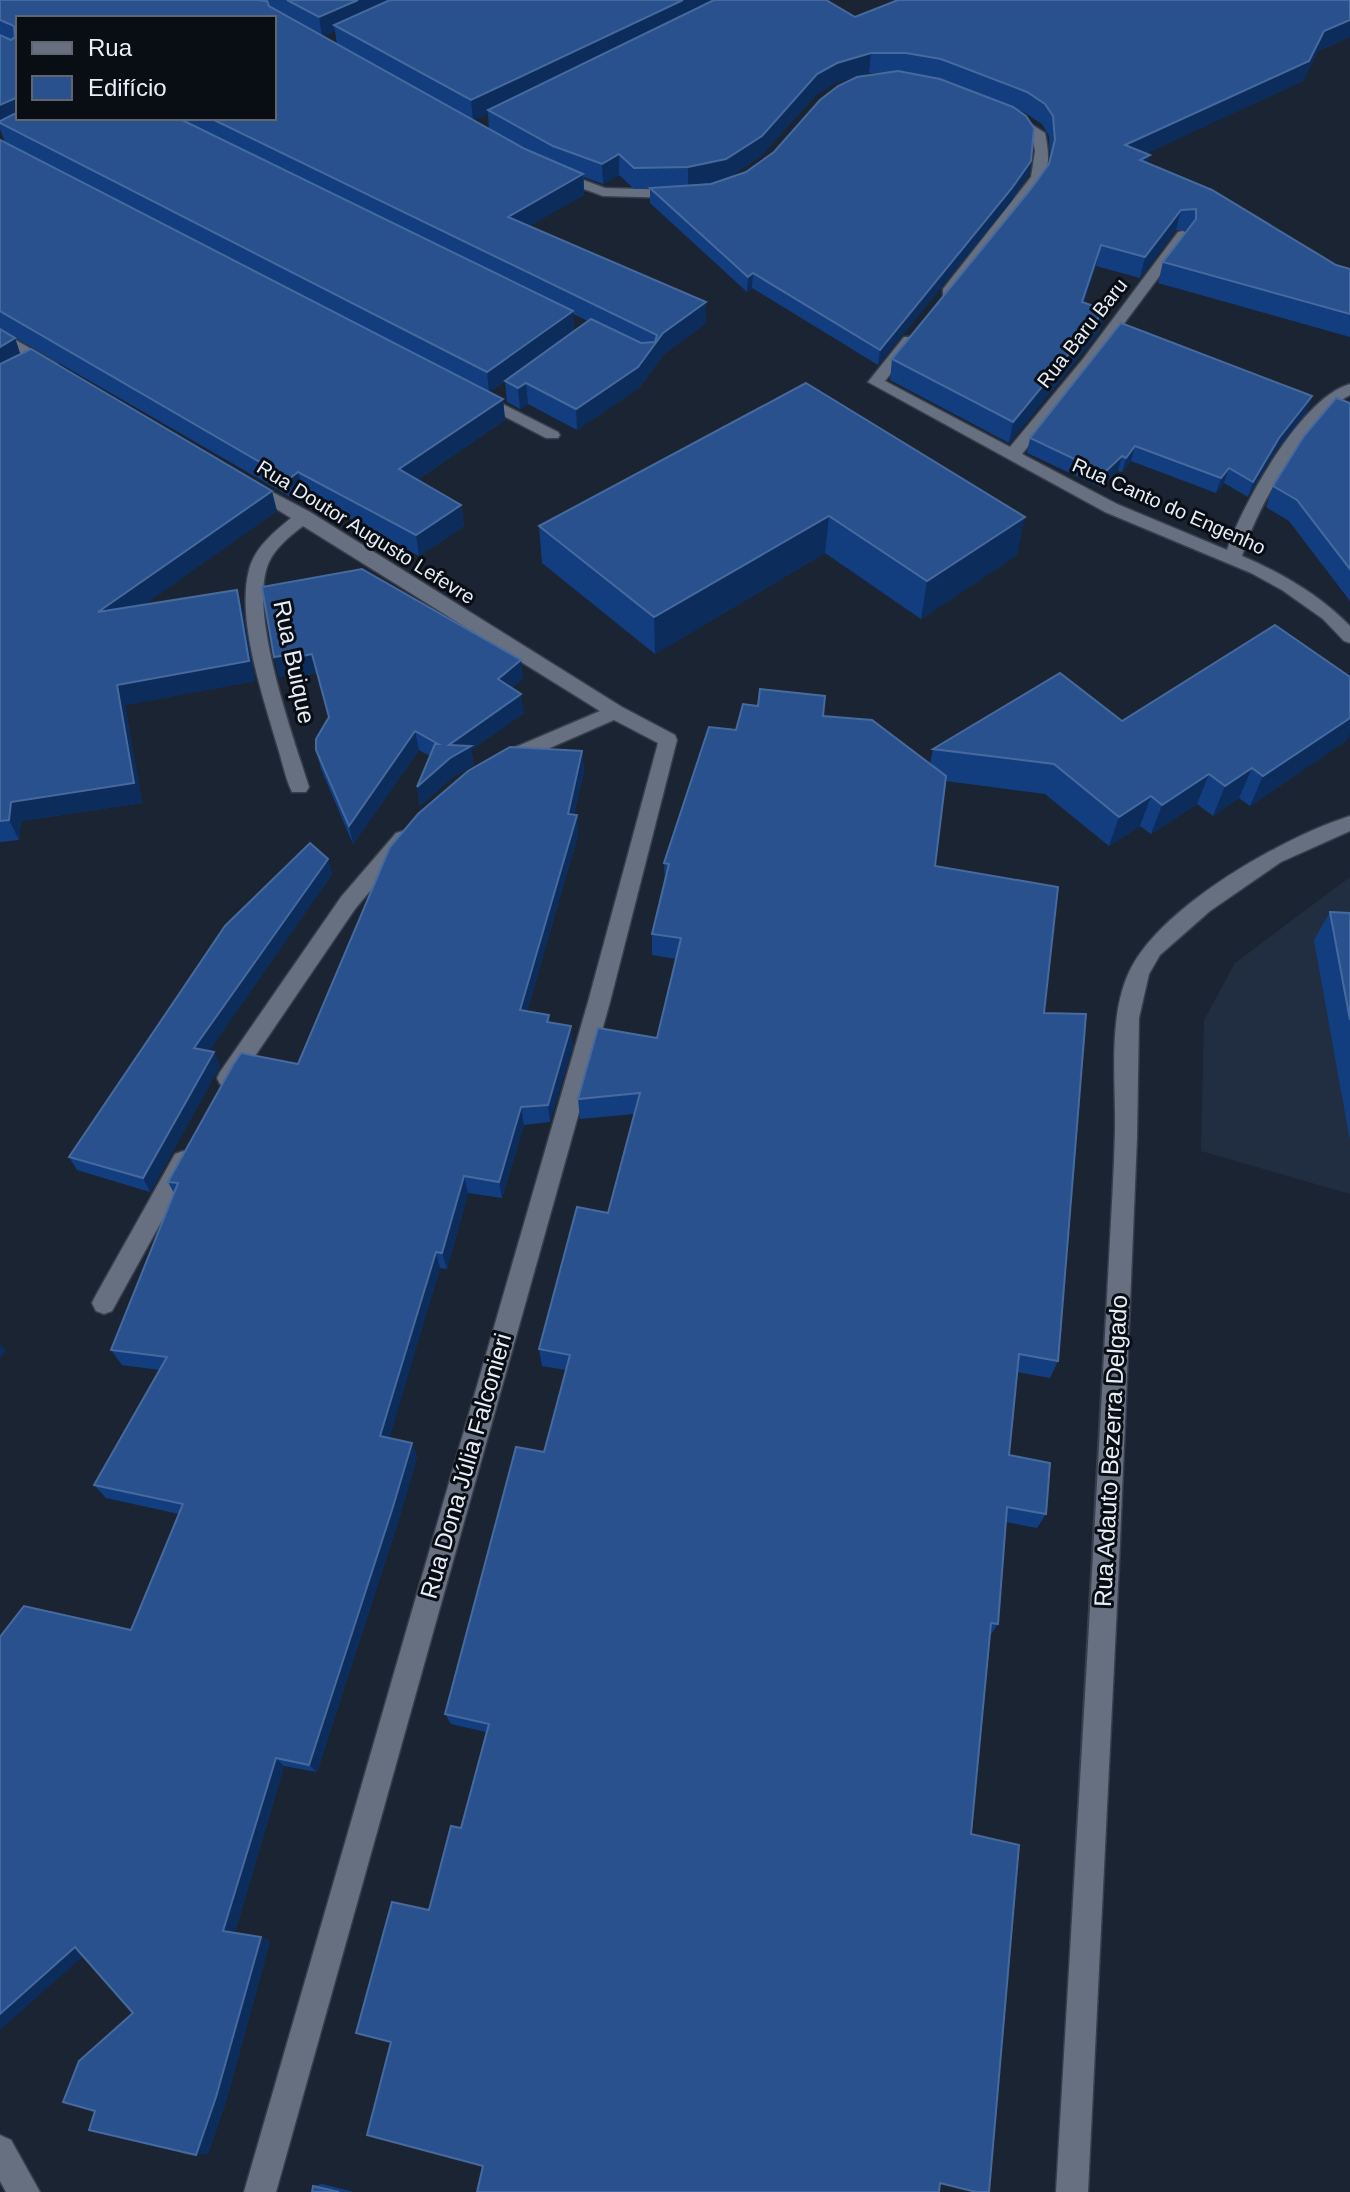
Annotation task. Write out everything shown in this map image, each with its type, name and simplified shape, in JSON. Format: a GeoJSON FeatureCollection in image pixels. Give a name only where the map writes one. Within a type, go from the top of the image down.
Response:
{"type":"FeatureCollection","features":[{"type":"Feature","properties":{"kind":"street"},"geometry":{"type":"LineString","coordinates":[[940,301],[1017,208],[1038,177],[1042,151],[1038,133],[1028,124],[989,104]]}},
{"type":"Feature","properties":{"kind":"street"},"geometry":{"type":"LineString","coordinates":[[540,166],[595,190],[636,194],[695,193]]}},
{"type":"Feature","properties":{"kind":"street","name":"Rua Baru Baru"},"geometry":{"type":"LineString","coordinates":[[1012,455],[1088,362],[1183,235]]}},
{"type":"Feature","properties":{"kind":"street","name":"Rua Canto do Engenho"},"geometry":{"type":"LineString","coordinates":[[922,324],[876,382],[1111,508],[1233,557],[1288,586],[1329,615],[1350,637]]}},
{"type":"Feature","properties":{"kind":"street"},"geometry":{"type":"LineString","coordinates":[[0,336],[32,363],[63,373]]}},
{"type":"Feature","properties":{"kind":"street"},"geometry":{"type":"LineString","coordinates":[[462,388],[496,398],[552,435]]}},
{"type":"Feature","properties":{"kind":"street"},"geometry":{"type":"LineString","coordinates":[[1233,557],[1243,522],[1258,492],[1334,397],[1350,389]]}},
{"type":"Feature","properties":{"kind":"street","name":"Rua Doutor Augusto Lefevre"},"geometry":{"type":"LineString","coordinates":[[232,475],[304,516],[415,590],[615,712],[668,740]]}},
{"type":"Feature","properties":{"kind":"street","name":"Rua Buique"},"geometry":{"type":"LineString","coordinates":[[299,787],[262,652],[255,590],[257,570],[264,555],[281,534],[304,516]]}},
{"type":"Feature","properties":{"kind":"street"},"geometry":{"type":"LineString","coordinates":[[490,768],[615,712]]}},
{"type":"Feature","properties":{"kind":"street","name":"Rua Dona Júlia Falconieri"},"geometry":{"type":"LineString","coordinates":[[260,2192],[599,1002],[668,740]]}},
{"type":"Feature","properties":{"kind":"street","name":"Rua Adauto Bezerra Delgado"},"geometry":{"type":"LineString","coordinates":[[1072,2192],[1108,1518],[1126,1138],[1128,1018],[1139,973],[1153,949],[1203,905],[1274,857],[1350,823]]}},
{"type":"Feature","properties":{"kind":"street"},"geometry":{"type":"LineString","coordinates":[[216,1100],[282,996],[348,903],[413,827]]}},
{"type":"Feature","properties":{"kind":"street"},"geometry":{"type":"LineString","coordinates":[[104,1303],[195,1137]]}},
{"type":"Feature","properties":{"kind":"street"},"geometry":{"type":"LineString","coordinates":[[0,2151],[24,2192]]}},
{"type":"Feature","properties":{"kind":"shaded area"},"geometry":{"type":"Polygon","coordinates":[[[1350,877],[1350,1194],[1201,1151],[1204,1020],[1235,963],[1350,877]]]}},
{"type":"Feature","properties":{"kind":"building"},"geometry":{"type":"Polygon","coordinates":[[[0,0],[267,1],[269,6],[525,149],[583,174],[508,217],[706,302],[663,333],[638,367],[576,409],[526,383],[518,388],[505,381],[591,319],[641,343],[655,342],[657,335],[214,120],[276,120],[276,16],[16,16],[16,98],[0,105],[0,35],[11,40],[15,37],[14,26],[0,20],[0,0]]]}},
{"type":"Feature","properties":{"kind":"building"},"geometry":{"type":"Polygon","coordinates":[[[287,0],[358,0],[319,17],[287,0]]]}},
{"type":"Feature","properties":{"kind":"building"},"geometry":{"type":"Polygon","coordinates":[[[390,0],[683,0],[471,100],[334,25],[390,0]]]}},
{"type":"Feature","properties":{"kind":"building"},"geometry":{"type":"Polygon","coordinates":[[[714,0],[826,0],[855,17],[898,0],[1350,0],[1350,20],[1324,31],[1309,61],[1125,145],[1150,155],[1140,160],[1212,190],[1336,265],[1350,269],[1350,314],[1163,262],[1196,219],[1196,209],[1181,210],[1145,257],[1101,245],[1082,302],[1105,310],[1013,422],[892,359],[1049,164],[1055,140],[1053,116],[1045,104],[1027,92],[941,59],[906,53],[871,53],[837,63],[817,74],[762,136],[726,159],[688,167],[634,168],[619,154],[602,164],[553,146],[488,110],[714,0]]]}},
{"type":"Feature","properties":{"kind":"building"},"geometry":{"type":"Polygon","coordinates":[[[898,71],[940,79],[1013,107],[1026,116],[1034,128],[1031,161],[880,350],[753,273],[748,277],[650,188],[711,184],[746,172],[774,152],[820,100],[838,86],[857,77],[898,71]]]}},
{"type":"Feature","properties":{"kind":"building"},"geometry":{"type":"Polygon","coordinates":[[[16,113],[16,120],[182,120],[573,311],[487,372],[0,121],[16,113]]]}},
{"type":"Feature","properties":{"kind":"building"},"geometry":{"type":"Polygon","coordinates":[[[0,140],[503,399],[399,469],[461,505],[416,535],[298,472],[289,479],[0,311],[0,140]]]}},
{"type":"Feature","properties":{"kind":"building"},"geometry":{"type":"Polygon","coordinates":[[[1121,323],[1312,396],[1279,438],[1253,482],[1229,468],[1221,478],[1135,446],[1126,458],[1122,456],[1104,473],[1030,438],[1121,323]]]}},
{"type":"Feature","properties":{"kind":"building"},"geometry":{"type":"Polygon","coordinates":[[[0,329],[15,338],[0,347],[0,329]]]}},
{"type":"Feature","properties":{"kind":"building"},"geometry":{"type":"Polygon","coordinates":[[[31,349],[272,491],[98,612],[237,590],[249,661],[117,685],[134,783],[11,802],[9,820],[0,821],[0,364],[31,349]]]}},
{"type":"Feature","properties":{"kind":"building"},"geometry":{"type":"Polygon","coordinates":[[[806,383],[1025,517],[927,581],[829,516],[654,617],[539,526],[806,383]]]}},
{"type":"Feature","properties":{"kind":"building"},"geometry":{"type":"Polygon","coordinates":[[[1336,398],[1350,403],[1350,569],[1297,500],[1273,486],[1304,436],[1336,398]]]}},
{"type":"Feature","properties":{"kind":"building"},"geometry":{"type":"Polygon","coordinates":[[[362,569],[521,660],[498,679],[521,694],[449,745],[471,746],[450,758],[417,787],[435,744],[438,744],[415,731],[349,826],[316,750],[316,739],[329,717],[312,654],[293,658],[292,654],[274,657],[262,587],[362,569]]]}},
{"type":"Feature","properties":{"kind":"building"},"geometry":{"type":"Polygon","coordinates":[[[1275,625],[1350,677],[1350,718],[1263,776],[1252,768],[1225,786],[1209,774],[1162,805],[1151,796],[1119,817],[1054,764],[933,749],[1060,673],[1122,721],[1275,625]]]}},
{"type":"Feature","properties":{"kind":"building"},"geometry":{"type":"Polygon","coordinates":[[[760,689],[825,696],[823,716],[872,720],[946,776],[935,866],[1058,887],[1044,1013],[1086,1014],[1058,1361],[1019,1354],[1009,1455],[1050,1463],[1046,1514],[1007,1507],[998,1624],[991,1623],[971,1834],[1019,1845],[989,2192],[940,2183],[939,2192],[477,2192],[483,2166],[367,2135],[391,2042],[356,2033],[392,1902],[429,1910],[451,1826],[461,1828],[489,1724],[445,1714],[516,1447],[544,1452],[570,1355],[539,1349],[577,1207],[608,1213],[640,1093],[578,1099],[598,1028],[657,1038],[681,938],[652,934],[669,864],[664,863],[709,727],[736,730],[743,704],[758,706],[760,689]]]}},
{"type":"Feature","properties":{"kind":"building"},"geometry":{"type":"Polygon","coordinates":[[[510,747],[582,751],[568,814],[577,815],[520,1010],[549,1015],[547,1022],[571,1026],[548,1105],[521,1107],[499,1182],[464,1176],[442,1253],[436,1252],[380,1436],[412,1443],[392,1510],[309,1765],[276,1758],[223,1931],[261,1937],[216,2097],[196,2155],[89,2130],[95,2111],[63,2102],[79,2061],[133,2013],[75,1947],[0,2014],[0,1637],[24,1606],[131,1630],[183,1504],[94,1485],[167,1357],[111,1350],[178,1183],[168,1182],[241,1053],[298,1064],[390,847],[418,814],[468,771],[510,747]]]}},
{"type":"Feature","properties":{"kind":"building"},"geometry":{"type":"Polygon","coordinates":[[[310,843],[328,859],[194,1048],[214,1052],[143,1178],[69,1157],[225,926],[310,843]]]}},
{"type":"Feature","properties":{"kind":"building"},"geometry":{"type":"Polygon","coordinates":[[[1330,912],[1350,913],[1350,1020],[1330,912]]]}},
{"type":"Feature","properties":{"kind":"building"},"geometry":{"type":"Polygon","coordinates":[[[313,2186],[339,2192],[312,2192],[313,2186]]]}}]}
